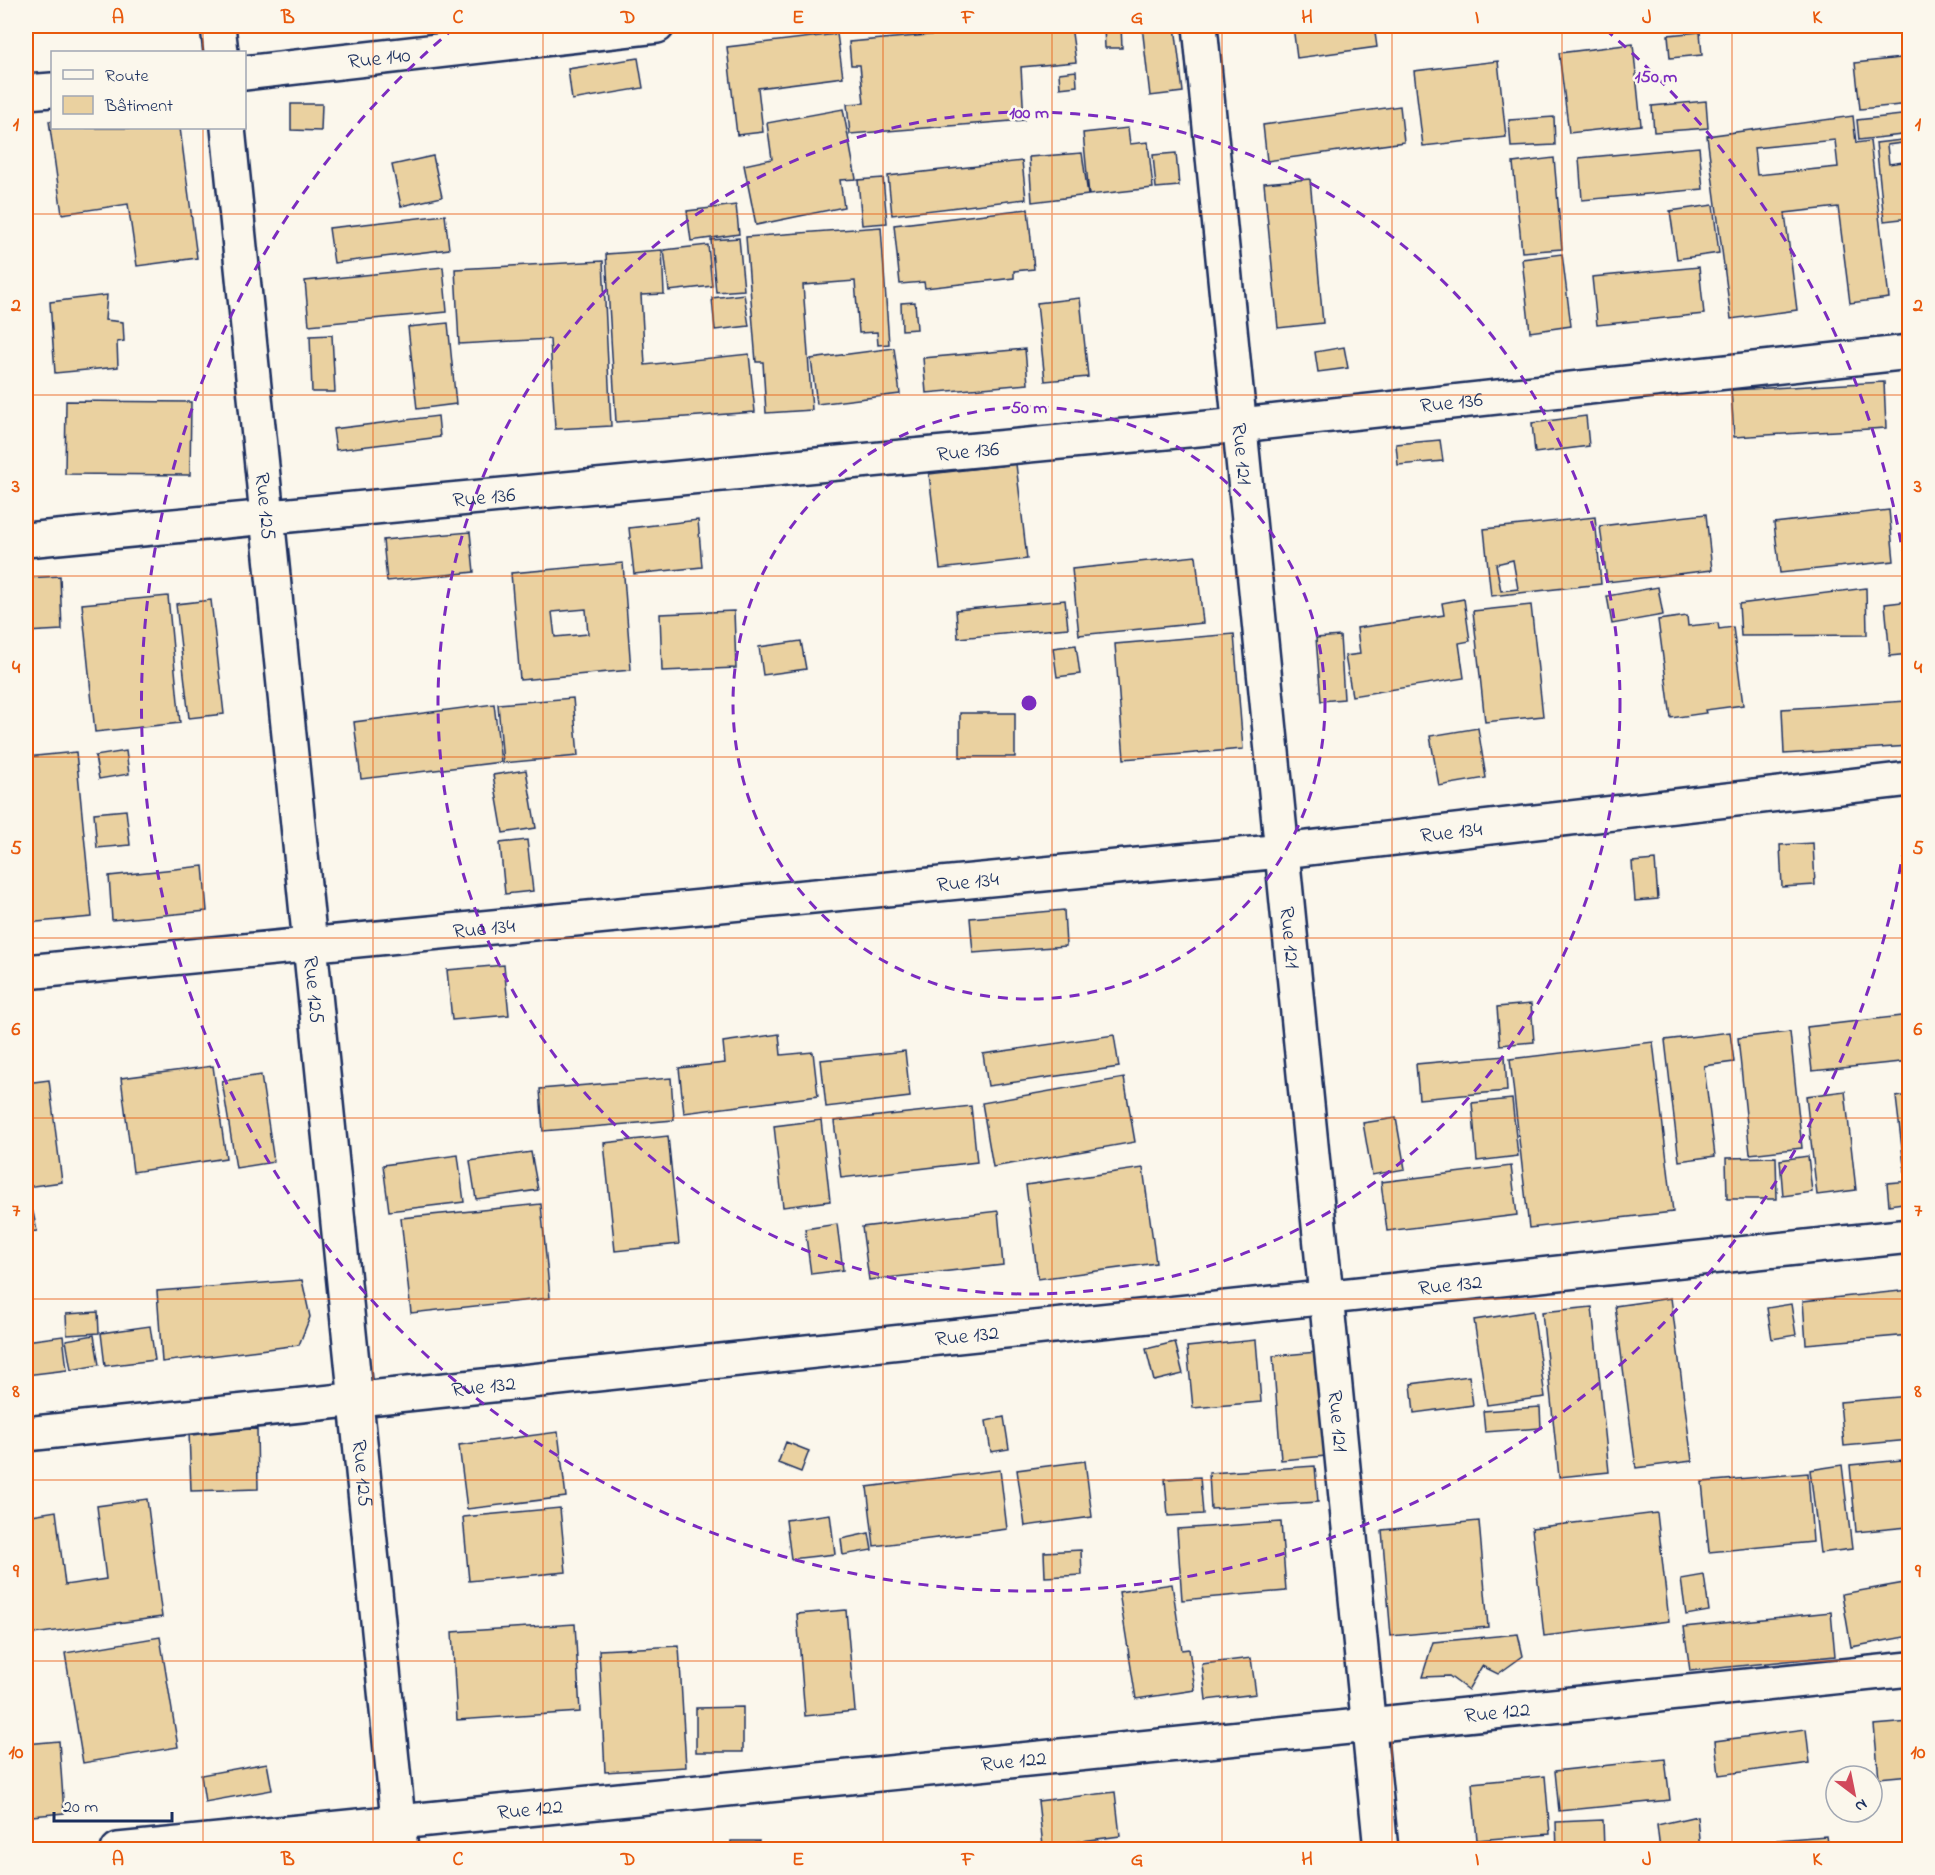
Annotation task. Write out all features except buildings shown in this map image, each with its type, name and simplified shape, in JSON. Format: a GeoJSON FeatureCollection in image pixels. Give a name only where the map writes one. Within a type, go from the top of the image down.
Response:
{"type":"FeatureCollection","features":[{"type":"Feature","properties":{"kind":"street"},"geometry":{"type":"LineString","coordinates":[[218,26],[221,51]]}},
{"type":"Feature","properties":{"kind":"street","name":"Rue 140"},"geometry":{"type":"LineString","coordinates":[[246,73],[657,26]]}},
{"type":"Feature","properties":{"kind":"street","name":"Rue 121"},"geometry":{"type":"LineString","coordinates":[[1200,26],[1381,1850]]}},
{"type":"Feature","properties":{"kind":"street"},"geometry":{"type":"LineString","coordinates":[[26,92],[51,90]]}},
{"type":"Feature","properties":{"kind":"street","name":"Rue 125"},"geometry":{"type":"LineString","coordinates":[[228,129],[400,1835]]}},
{"type":"Feature","properties":{"kind":"street","name":"Rue 136"},"geometry":{"type":"LineString","coordinates":[[26,540],[1240,424],[1910,352]]}},
{"type":"Feature","properties":{"kind":"street","name":"Rue 134"},"geometry":{"type":"LineString","coordinates":[[26,972],[1282,851],[1910,779]]}},
{"type":"Feature","properties":{"kind":"street","name":"Rue 132"},"geometry":{"type":"LineString","coordinates":[[26,1434],[1910,1236]]}},
{"type":"Feature","properties":{"kind":"street","name":"Rue 122"},"geometry":{"type":"LineString","coordinates":[[118,1850],[400,1835],[1369,1725],[1910,1669]]}}]}
